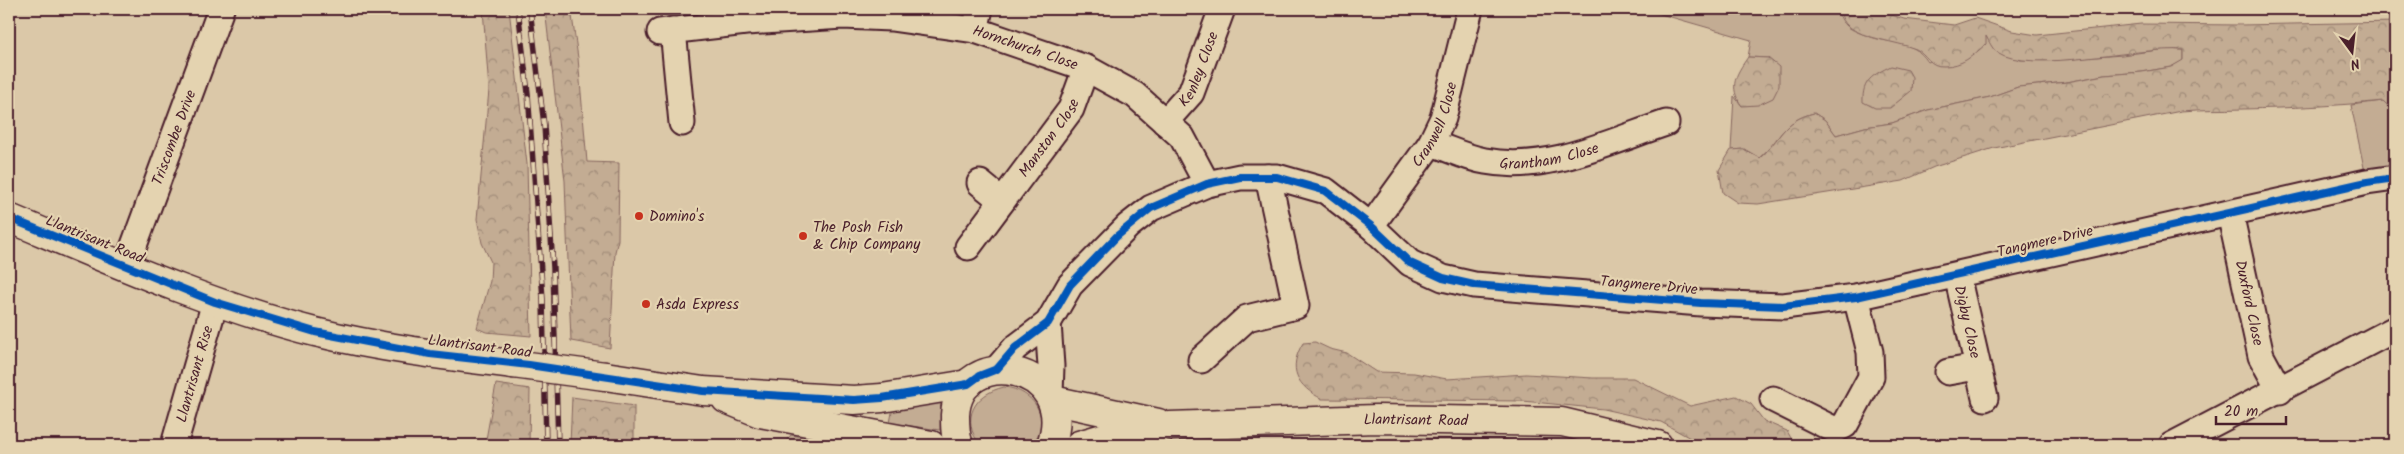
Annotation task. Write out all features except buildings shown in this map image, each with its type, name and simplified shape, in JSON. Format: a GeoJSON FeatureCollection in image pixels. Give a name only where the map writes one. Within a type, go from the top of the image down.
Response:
{"type":"FeatureCollection","features":[{"type":"Feature","properties":{"kind":"main road","name":"Llantrisant Road"},"geometry":{"type":"LineString","coordinates":[[9,218],[215,302],[315,332],[430,354],[605,376],[703,391],[854,400],[882,398],[968,384]]}},
{"type":"Feature","properties":{"kind":"main road"},"geometry":{"type":"LineString","coordinates":[[959,445],[956,430],[956,406],[968,384],[979,376],[997,369],[1026,375],[1051,397],[1057,412],[1056,431],[1051,445]]}},
{"type":"Feature","properties":{"kind":"main road","name":"Llantrisant Road"},"geometry":{"type":"LineString","coordinates":[[703,391],[760,413],[931,445]]}},
{"type":"Feature","properties":{"kind":"main road","name":"Llantrisant Road"},"geometry":{"type":"LineString","coordinates":[[1051,397],[1170,426]]}},
{"type":"Feature","properties":{"kind":"main road","name":"Llantrisant Road"},"geometry":{"type":"LineString","coordinates":[[1079,445],[1103,438],[1170,426],[1376,419],[1562,422],[1658,445]]}},
{"type":"Feature","properties":{"kind":"street","name":"Triscombe Drive"},"geometry":{"type":"LineString","coordinates":[[126,267],[221,9]]}},
{"type":"Feature","properties":{"kind":"street","name":"Kenley Close"},"geometry":{"type":"LineString","coordinates":[[1165,122],[1191,93],[1222,9]]}},
{"type":"Feature","properties":{"kind":"street","name":"Cranwell Close"},"geometry":{"type":"LineString","coordinates":[[1371,226],[1431,143],[1443,118],[1470,9]]}},
{"type":"Feature","properties":{"kind":"street","name":"Hornchurch Close"},"geometry":{"type":"LineString","coordinates":[[682,123],[666,31],[746,16],[843,16],[978,20],[1086,68],[1135,95],[1182,137],[1207,184]]}},
{"type":"Feature","properties":{"kind":"street","name":"Manston Close"},"geometry":{"type":"LineString","coordinates":[[968,247],[1071,108],[1086,68]]}},
{"type":"Feature","properties":{"kind":"street","name":"Grantham Close"},"geometry":{"type":"LineString","coordinates":[[1431,143],[1484,161],[1504,164],[1549,162],[1666,123]]}},
{"type":"Feature","properties":{"kind":"street","name":"Tangmere Drive"},"geometry":{"type":"LineString","coordinates":[[997,369],[1015,348],[1048,323],[1070,284],[1122,231],[1151,208],[1207,184],[1240,177],[1277,177],[1326,191],[1371,226],[1410,262],[1442,278],[1474,285],[1701,304],[1783,306],[1856,297],[2395,178]]}},
{"type":"Feature","properties":{"kind":"street"},"geometry":{"type":"LineString","coordinates":[[1201,360],[1247,318],[1296,306],[1268,177]]}},
{"type":"Feature","properties":{"kind":"street"},"geometry":{"type":"LineString","coordinates":[[980,183],[1002,200]]}},
{"type":"Feature","properties":{"kind":"street","name":"Duxford Close"},"geometry":{"type":"LineString","coordinates":[[2230,213],[2261,356],[2280,391]]}},
{"type":"Feature","properties":{"kind":"street","name":"Digby Close"},"geometry":{"type":"LineString","coordinates":[[1957,275],[1985,398]]}},
{"type":"Feature","properties":{"kind":"street"},"geometry":{"type":"LineString","coordinates":[[1773,399],[1835,430],[1845,425],[1871,377],[1870,352],[1856,297]]}},
{"type":"Feature","properties":{"kind":"street","name":"Llantrisant Rise"},"geometry":{"type":"LineString","coordinates":[[174,445],[215,302]]}},
{"type":"Feature","properties":{"kind":"street"},"geometry":{"type":"LineString","coordinates":[[1048,323],[1051,397]]}},
{"type":"Feature","properties":{"kind":"street"},"geometry":{"type":"LineString","coordinates":[[2172,445],[2280,391],[2395,329]]}},
{"type":"Feature","properties":{"kind":"street","name":"Digby Close"},"geometry":{"type":"LineString","coordinates":[[1948,372],[1978,367]]}},
{"type":"Feature","properties":{"kind":"green space"},"geometry":{"type":"Polygon","coordinates":[[[483,9],[509,9],[527,164],[531,336],[486,332],[477,328],[490,281],[491,262],[482,243],[477,219],[489,90],[483,9]]]}},
{"type":"Feature","properties":{"kind":"green space"},"geometry":{"type":"Polygon","coordinates":[[[545,9],[571,9],[578,58],[587,162],[619,163],[618,240],[615,252],[610,348],[571,341],[565,181],[545,9]]]}},
{"type":"Feature","properties":{"kind":"green space"},"geometry":{"type":"Polygon","coordinates":[[[1643,9],[1831,9],[1851,29],[1877,39],[1901,43],[1915,49],[1928,62],[1985,36],[2020,60],[2055,60],[2122,55],[2166,49],[2183,50],[2183,61],[2171,67],[2142,72],[2104,75],[2067,82],[2018,87],[1990,97],[1928,110],[1892,123],[1865,127],[1836,135],[1825,120],[1814,113],[1803,116],[1789,125],[1759,158],[1744,149],[1731,150],[1734,96],[1742,106],[1768,58],[1748,57],[1751,40],[1643,9]]]}},
{"type":"Feature","properties":{"kind":"green space"},"geometry":{"type":"Polygon","coordinates":[[[1842,9],[1873,9],[1904,19],[1954,25],[1975,18],[2012,31],[2037,35],[2141,24],[2240,25],[2395,22],[2395,112],[2383,101],[2313,107],[2181,111],[1994,148],[1934,167],[1903,181],[1758,204],[1738,203],[1723,193],[1719,170],[1731,150],[1744,149],[1760,158],[1789,125],[1803,116],[1814,113],[1825,120],[1836,135],[1865,127],[1892,123],[1928,110],[1990,97],[2018,87],[2067,82],[2104,75],[2142,72],[2171,67],[2183,60],[2183,50],[2164,50],[2034,61],[2013,58],[1995,51],[1986,36],[1986,44],[1967,59],[1951,66],[1939,66],[1931,62],[1916,49],[1862,34],[1848,26],[1840,13],[1842,9]]]}},
{"type":"Feature","properties":{"kind":"green space"},"geometry":{"type":"Polygon","coordinates":[[[1748,57],[1768,58],[1779,67],[1779,86],[1773,98],[1758,105],[1742,106],[1735,93],[1735,81],[1748,57]]]}},
{"type":"Feature","properties":{"kind":"green space"},"geometry":{"type":"Polygon","coordinates":[[[1891,66],[1908,70],[1912,77],[1911,91],[1890,108],[1875,108],[1863,102],[1864,88],[1870,79],[1891,66]]]}},
{"type":"Feature","properties":{"kind":"green space"},"geometry":{"type":"Polygon","coordinates":[[[2383,101],[2395,112],[2395,178],[2367,182],[2351,105],[2383,101]]]}},
{"type":"Feature","properties":{"kind":"green space"},"geometry":{"type":"Polygon","coordinates":[[[1315,342],[1330,349],[1347,353],[1376,372],[1414,373],[1447,379],[1526,374],[1633,378],[1690,406],[1736,396],[1751,404],[1764,421],[1787,431],[1795,445],[1703,445],[1661,422],[1603,409],[1523,401],[1322,399],[1306,388],[1297,376],[1295,369],[1298,352],[1303,343],[1315,342]]]}},
{"type":"Feature","properties":{"kind":"green space"},"geometry":{"type":"Polygon","coordinates":[[[496,384],[530,389],[529,445],[485,445],[496,384]]]}},
{"type":"Feature","properties":{"kind":"green space"},"geometry":{"type":"Polygon","coordinates":[[[1004,387],[1015,389],[1024,394],[1032,400],[1037,408],[1041,426],[1038,435],[1031,445],[980,445],[974,435],[971,426],[973,409],[985,395],[1004,387]]]}},
{"type":"Feature","properties":{"kind":"green space"},"geometry":{"type":"Polygon","coordinates":[[[946,394],[941,405],[940,430],[890,423],[893,407],[946,394]]]}},
{"type":"Feature","properties":{"kind":"green space"},"geometry":{"type":"Polygon","coordinates":[[[572,397],[634,406],[634,445],[570,445],[572,397]]]}},
{"type":"Feature","properties":{"kind":"green space"},"geometry":{"type":"Polygon","coordinates":[[[791,435],[850,445],[787,445],[785,442],[791,435]]]}},
{"type":"Feature","properties":{"kind":"green space"},"geometry":{"type":"Polygon","coordinates":[[[1416,438],[1499,439],[1561,445],[1339,445],[1339,442],[1416,438]]]}},
{"type":"Feature","properties":{"kind":"railway"},"geometry":{"type":"LineString","coordinates":[[518,9],[528,93],[543,299],[546,445]]}},
{"type":"Feature","properties":{"kind":"railway"},"geometry":{"type":"LineString","coordinates":[[530,9],[544,125],[553,268],[558,445]]}},
{"type":"Feature","properties":{"kind":"cycle path"},"geometry":{"type":"LineString","coordinates":[[9,218],[215,302],[315,332],[430,354],[529,365],[703,391],[854,400],[882,398],[968,384],[979,376],[997,369],[1015,348],[1048,323],[1070,285],[1117,236],[1151,208],[1207,184],[1240,177],[1277,177],[1326,191],[1371,226],[1410,263],[1443,278],[1474,285],[1701,303],[1783,306],[1856,297],[2367,182],[2395,178]]}},
{"type":"Feature","properties":{"kind":"place","name":"Domino's"},"geometry":{"type":"Point","coordinates":[639,216]}},
{"type":"Feature","properties":{"kind":"place","name":"The Posh Fish & Chip Company"},"geometry":{"type":"Point","coordinates":[803,236]}},
{"type":"Feature","properties":{"kind":"place","name":"Asda Express"},"geometry":{"type":"Point","coordinates":[646,304]}}]}
